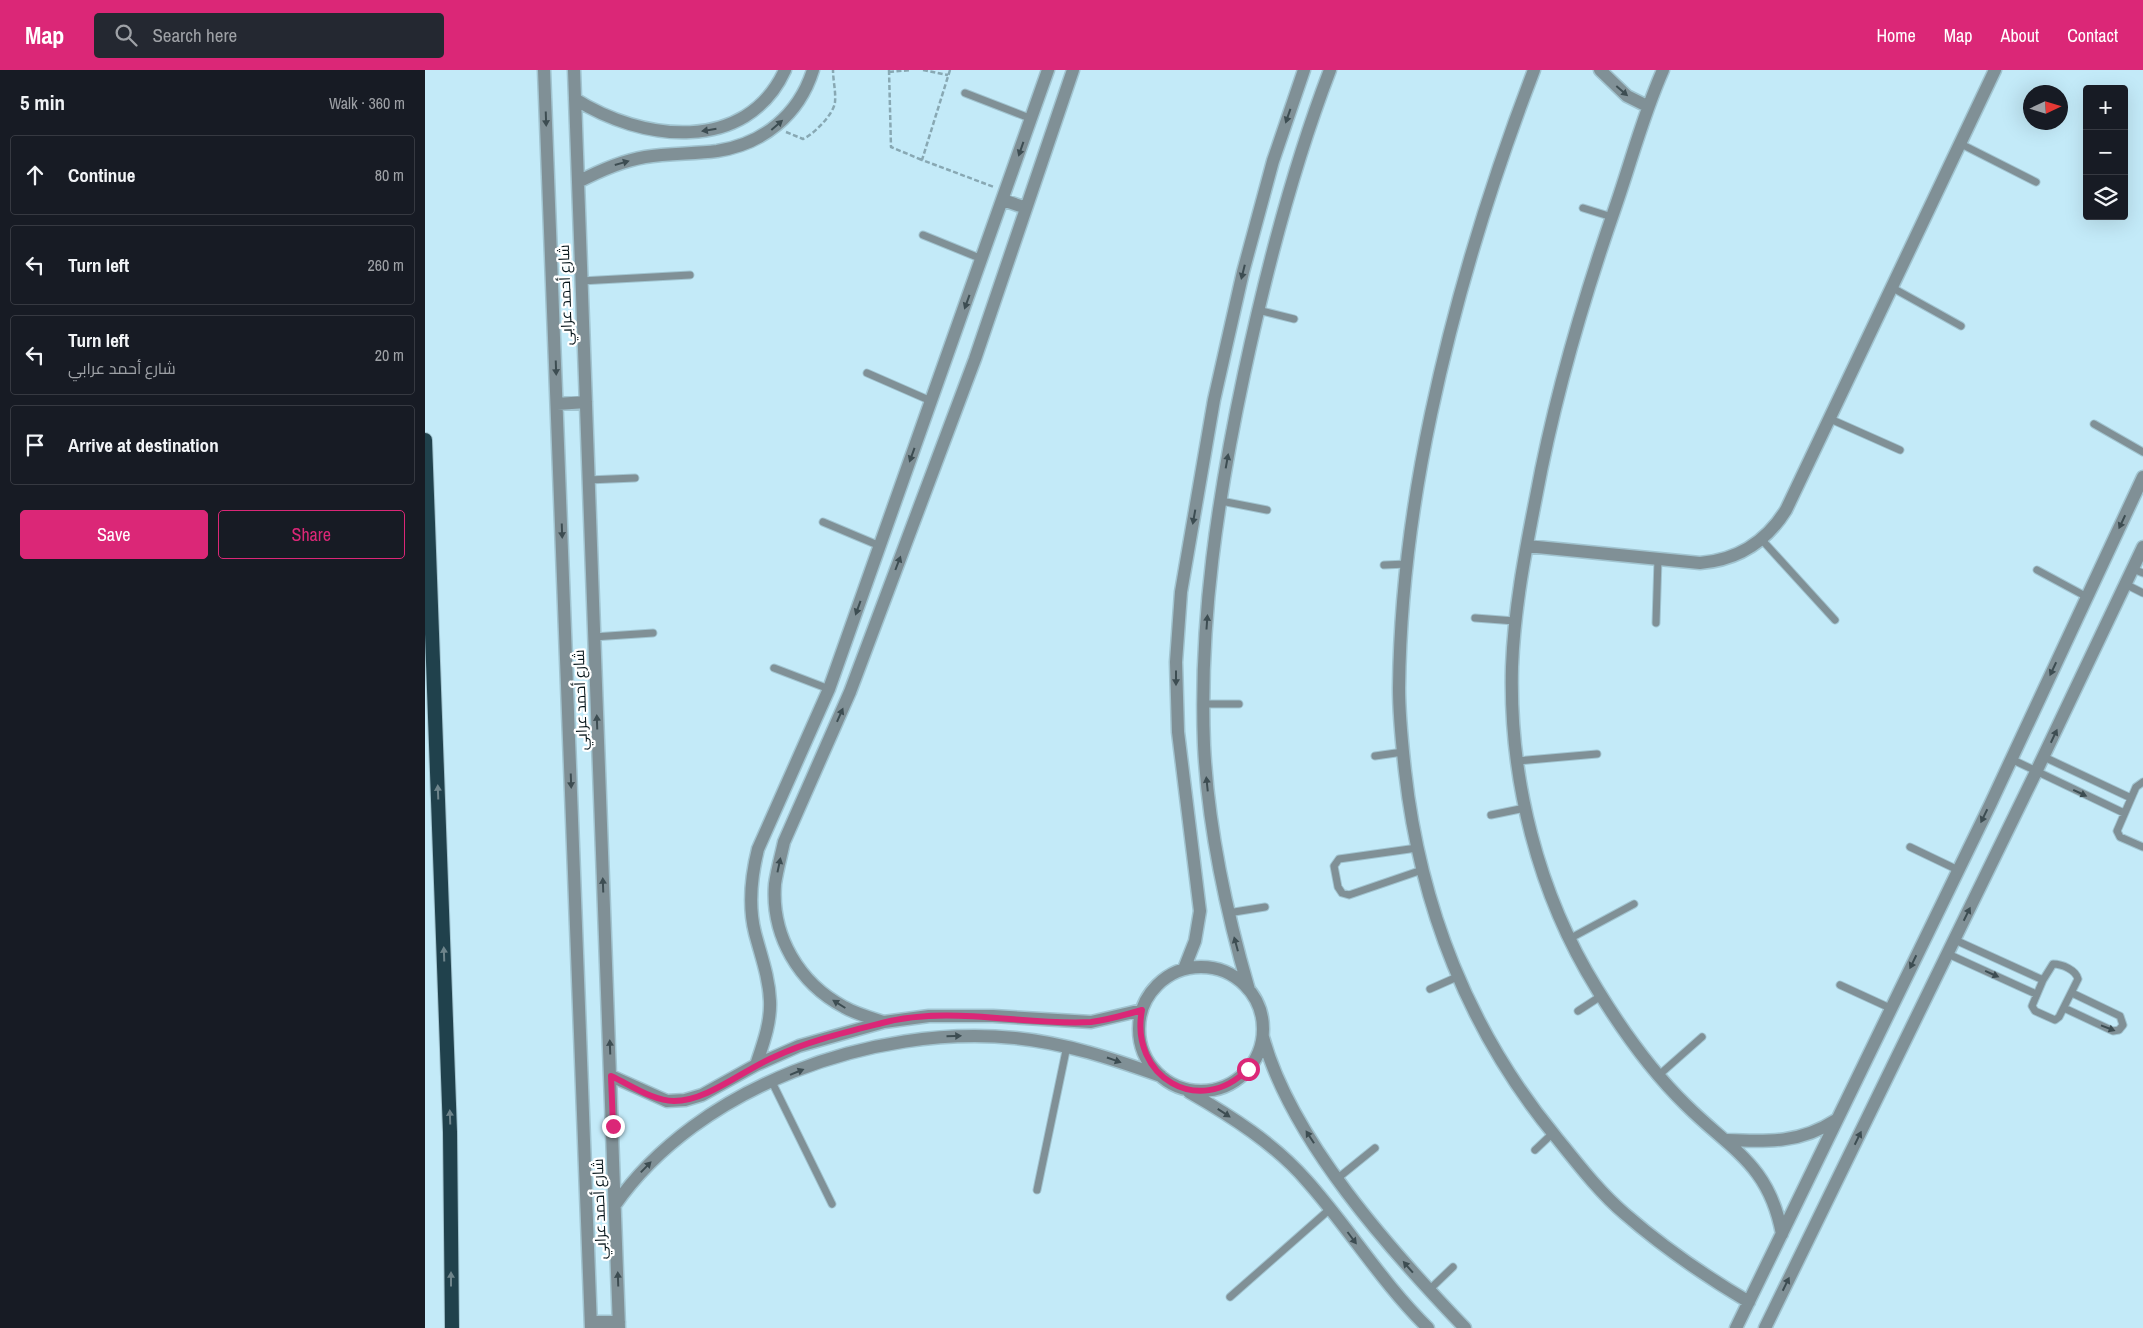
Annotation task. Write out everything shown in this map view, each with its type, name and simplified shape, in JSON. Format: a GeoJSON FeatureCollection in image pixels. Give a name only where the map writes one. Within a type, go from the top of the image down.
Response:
{"type":"FeatureCollection","features":[{"type":"Feature","properties":{"kind":"highway"},"geometry":{"type":"LineString","coordinates":[[425,440],[450,1132],[452,1328]]}},
{"type":"Feature","properties":{"kind":"street"},"geometry":{"type":"LineString","coordinates":[[543,70],[591,1325],[619,1325]]}},
{"type":"Feature","properties":{"kind":"street","name":"شارع أحمد عرابي"},"geometry":{"type":"LineString","coordinates":[[573,70],[619,1325]]}},
{"type":"Feature","properties":{"kind":"street"},"geometry":{"type":"LineString","coordinates":[[575,99],[609,118],[627,124],[666,130],[711,131],[731,124],[750,114],[766,100],[779,83],[785,70]]}},
{"type":"Feature","properties":{"kind":"street"},"geometry":{"type":"LineString","coordinates":[[578,182],[611,166],[629,160],[717,151],[748,144],[759,139],[781,122],[799,101],[813,70]]}},
{"type":"Feature","properties":{"kind":"street"},"geometry":{"type":"LineString","coordinates":[[756,1065],[768,1025],[770,1002],[768,979],[751,912],[753,870],[758,849],[829,689],[1048,70]]}},
{"type":"Feature","properties":{"kind":"street"},"geometry":{"type":"LineString","coordinates":[[884,1022],[845,1008],[821,993],[807,979],[785,944],[777,918],[775,883],[784,842],[850,692],[975,359],[1073,70]]}},
{"type":"Feature","properties":{"kind":"street"},"geometry":{"type":"LineString","coordinates":[[1184,969],[1195,941],[1200,911],[1178,732],[1176,662],[1181,592],[1211,418],[1240,282],[1273,161],[1304,70]]}},
{"type":"Feature","properties":{"kind":"street"},"geometry":{"type":"LineString","coordinates":[[1330,70],[1296,168],[1258,310],[1237,405],[1221,501],[1209,595],[1204,704],[1204,744],[1210,815],[1228,913],[1249,990],[1260,1012],[1262,1036],[1286,1097],[1312,1142],[1371,1223],[1465,1328]]}},
{"type":"Feature","properties":{"kind":"street"},"geometry":{"type":"LineString","coordinates":[[1534,70],[1497,170],[1446,344],[1413,511],[1407,564],[1399,692],[1403,752],[1417,848],[1436,920],[1457,977],[1505,1068],[1533,1109],[1586,1174],[1622,1212],[1705,1275],[1749,1302]]}},
{"type":"Feature","properties":{"kind":"street"},"geometry":{"type":"LineString","coordinates":[[1600,70],[1627,96],[1647,106]]}},
{"type":"Feature","properties":{"kind":"street"},"geometry":{"type":"LineString","coordinates":[[1663,70],[1647,106],[1585,298],[1564,373],[1541,468],[1515,621],[1512,686],[1517,761],[1525,808],[1537,853],[1568,939],[1620,1025],[1659,1075],[1687,1106],[1727,1140],[1762,1179],[1775,1204],[1782,1234]]}},
{"type":"Feature","properties":{"kind":"street"},"geometry":{"type":"LineString","coordinates":[[1527,546],[1658,559],[1714,562],[1741,553],[1762,540],[1786,510],[1995,70]]}},
{"type":"Feature","properties":{"kind":"street"},"geometry":{"type":"LineString","coordinates":[[1005,195],[1026,208]]}},
{"type":"Feature","properties":{"kind":"street"},"geometry":{"type":"LineString","coordinates":[[557,404],[586,402]]}},
{"type":"Feature","properties":{"kind":"street"},"geometry":{"type":"LineString","coordinates":[[1736,1328],[1958,870],[2143,477]]}},
{"type":"Feature","properties":{"kind":"street"},"geometry":{"type":"LineString","coordinates":[[1765,1328],[1955,940],[2125,584],[2138,571],[2143,547]]}},
{"type":"Feature","properties":{"kind":"street"},"geometry":{"type":"LineString","coordinates":[[1161,1076],[1146,1057],[1139,1034],[1142,1010],[1158,984],[1184,969],[1208,967],[1231,975],[1249,990]]}},
{"type":"Feature","properties":{"kind":"street"},"geometry":{"type":"LineString","coordinates":[[611,1076],[667,1101],[676,1101],[694,1098],[756,1065],[799,1046],[884,1022],[929,1016],[993,1016],[1091,1022],[1142,1010]]}},
{"type":"Feature","properties":{"kind":"street"},"geometry":{"type":"LineString","coordinates":[[1182,1088],[1206,1091],[1218,1089],[1239,1078],[1255,1059],[1262,1036]]}},
{"type":"Feature","properties":{"kind":"street"},"geometry":{"type":"LineString","coordinates":[[615,1205],[639,1174],[667,1147],[730,1104],[772,1082],[862,1049],[929,1037],[1014,1038],[1067,1046],[1161,1076],[1226,1114],[1268,1145],[1307,1180],[1379,1273],[1428,1328]]}},
{"type":"Feature","properties":{"kind":"street"},"geometry":{"type":"LineString","coordinates":[[1727,1140],[1765,1142],[1790,1140],[1815,1132],[1836,1120]]}},
{"type":"Feature","properties":{"kind":"lane"},"geometry":{"type":"LineString","coordinates":[[965,93],[1032,119]]}},
{"type":"Feature","properties":{"kind":"lane"},"geometry":{"type":"LineString","coordinates":[[1961,144],[2035,182]]}},
{"type":"Feature","properties":{"kind":"lane"},"geometry":{"type":"LineString","coordinates":[[1583,208],[1612,217]]}},
{"type":"Feature","properties":{"kind":"lane"},"geometry":{"type":"LineString","coordinates":[[923,236],[982,259]]}},
{"type":"Feature","properties":{"kind":"lane"},"geometry":{"type":"LineString","coordinates":[[581,281],[691,275]]}},
{"type":"Feature","properties":{"kind":"lane"},"geometry":{"type":"LineString","coordinates":[[1891,287],[1961,326]]}},
{"type":"Feature","properties":{"kind":"lane"},"geometry":{"type":"LineString","coordinates":[[1258,310],[1295,319]]}},
{"type":"Feature","properties":{"kind":"lane"},"geometry":{"type":"LineString","coordinates":[[867,373],[931,401]]}},
{"type":"Feature","properties":{"kind":"lane"},"geometry":{"type":"LineString","coordinates":[[1829,418],[1900,450]]}},
{"type":"Feature","properties":{"kind":"lane"},"geometry":{"type":"LineString","coordinates":[[2095,424],[2143,452]]}},
{"type":"Feature","properties":{"kind":"lane"},"geometry":{"type":"LineString","coordinates":[[588,480],[635,478]]}},
{"type":"Feature","properties":{"kind":"lane"},"geometry":{"type":"LineString","coordinates":[[1221,501],[1267,510]]}},
{"type":"Feature","properties":{"kind":"lane"},"geometry":{"type":"LineString","coordinates":[[823,522],[880,546]]}},
{"type":"Feature","properties":{"kind":"lane"},"geometry":{"type":"LineString","coordinates":[[1762,540],[1835,620]]}},
{"type":"Feature","properties":{"kind":"lane"},"geometry":{"type":"LineString","coordinates":[[1656,623],[1658,559]]}},
{"type":"Feature","properties":{"kind":"lane"},"geometry":{"type":"LineString","coordinates":[[1384,566],[1407,564]]}},
{"type":"Feature","properties":{"kind":"lane"},"geometry":{"type":"LineString","coordinates":[[2037,570],[2087,597]]}},
{"type":"Feature","properties":{"kind":"lane"},"geometry":{"type":"LineString","coordinates":[[2125,584],[2143,593]]}},
{"type":"Feature","properties":{"kind":"lane"},"geometry":{"type":"LineString","coordinates":[[1475,618],[1515,621]]}},
{"type":"Feature","properties":{"kind":"lane"},"geometry":{"type":"LineString","coordinates":[[593,637],[653,632]]}},
{"type":"Feature","properties":{"kind":"lane"},"geometry":{"type":"LineString","coordinates":[[774,668],[829,689]]}},
{"type":"Feature","properties":{"kind":"lane"},"geometry":{"type":"LineString","coordinates":[[1204,704],[1239,704]]}},
{"type":"Feature","properties":{"kind":"lane"},"geometry":{"type":"LineString","coordinates":[[1375,756],[1403,752]]}},
{"type":"Feature","properties":{"kind":"lane"},"geometry":{"type":"LineString","coordinates":[[1517,761],[1597,754]]}},
{"type":"Feature","properties":{"kind":"lane"},"geometry":{"type":"LineString","coordinates":[[2044,756],[2131,798]]}},
{"type":"Feature","properties":{"kind":"lane"},"geometry":{"type":"LineString","coordinates":[[2011,759],[2124,813]]}},
{"type":"Feature","properties":{"kind":"lane"},"geometry":{"type":"LineString","coordinates":[[2143,782],[2138,784],[2117,828],[2118,835],[2143,847]]}},
{"type":"Feature","properties":{"kind":"lane"},"geometry":{"type":"LineString","coordinates":[[1491,815],[1525,808]]}},
{"type":"Feature","properties":{"kind":"lane"},"geometry":{"type":"LineString","coordinates":[[1910,847],[1958,870]]}},
{"type":"Feature","properties":{"kind":"lane"},"geometry":{"type":"LineString","coordinates":[[1417,848],[1339,860],[1335,864],[1334,869],[1338,887],[1342,893],[1349,895],[1422,870]]}},
{"type":"Feature","properties":{"kind":"lane"},"geometry":{"type":"LineString","coordinates":[[1568,939],[1634,904]]}},
{"type":"Feature","properties":{"kind":"lane"},"geometry":{"type":"LineString","coordinates":[[1228,913],[1265,906]]}},
{"type":"Feature","properties":{"kind":"lane"},"geometry":{"type":"LineString","coordinates":[[1955,940],[2043,980]]}},
{"type":"Feature","properties":{"kind":"lane"},"geometry":{"type":"LineString","coordinates":[[1948,954],[2036,994]]}},
{"type":"Feature","properties":{"kind":"lane"},"geometry":{"type":"LineString","coordinates":[[2058,964],[2077,976],[2072,992],[2059,1017],[2055,1020],[2035,1012],[2032,1006],[2036,994],[2051,966],[2058,964]]}},
{"type":"Feature","properties":{"kind":"lane"},"geometry":{"type":"LineString","coordinates":[[1430,989],[1457,977]]}},
{"type":"Feature","properties":{"kind":"lane"},"geometry":{"type":"LineString","coordinates":[[1840,985],[1890,1008]]}},
{"type":"Feature","properties":{"kind":"lane"},"geometry":{"type":"LineString","coordinates":[[2064,1008],[2113,1031],[2119,1030],[2123,1025],[2120,1016],[2072,992]]}},
{"type":"Feature","properties":{"kind":"lane"},"geometry":{"type":"LineString","coordinates":[[1578,1011],[1601,996]]}},
{"type":"Feature","properties":{"kind":"lane"},"geometry":{"type":"LineString","coordinates":[[1659,1075],[1703,1037]]}},
{"type":"Feature","properties":{"kind":"lane"},"geometry":{"type":"LineString","coordinates":[[1037,1190],[1067,1046]]}},
{"type":"Feature","properties":{"kind":"lane"},"geometry":{"type":"LineString","coordinates":[[772,1082],[832,1204]]}},
{"type":"Feature","properties":{"kind":"lane"},"geometry":{"type":"LineString","coordinates":[[1535,1150],[1553,1133]]}},
{"type":"Feature","properties":{"kind":"lane"},"geometry":{"type":"LineString","coordinates":[[1338,1178],[1375,1148]]}},
{"type":"Feature","properties":{"kind":"lane"},"geometry":{"type":"LineString","coordinates":[[1229,1297],[1330,1210]]}},
{"type":"Feature","properties":{"kind":"lane"},"geometry":{"type":"LineString","coordinates":[[1429,1290],[1453,1267]]}},
{"type":"Feature","properties":{"kind":"path"},"geometry":{"type":"LineString","coordinates":[[781,122],[787,134],[803,139],[812,136],[835,103],[833,70]]}},
{"type":"Feature","properties":{"kind":"path"},"geometry":{"type":"LineString","coordinates":[[911,70],[889,71],[891,147],[1005,195]]}},
{"type":"Feature","properties":{"kind":"path"},"geometry":{"type":"LineString","coordinates":[[923,70],[949,75]]}},
{"type":"Feature","properties":{"kind":"path"},"geometry":{"type":"LineString","coordinates":[[922,160],[951,70]]}},
{"type":"Feature","properties":{"kind":"route"},"geometry":{"type":"LineString","coordinates":[[613,1126],[611,1076],[667,1101],[685,1100],[702,1095],[756,1065],[799,1046],[884,1022],[929,1016],[993,1016],[1091,1022],[1142,1010],[1139,1034],[1146,1057],[1161,1076],[1171,1083],[1182,1088],[1194,1090],[1218,1089],[1239,1078],[1248,1069]]}}]}
